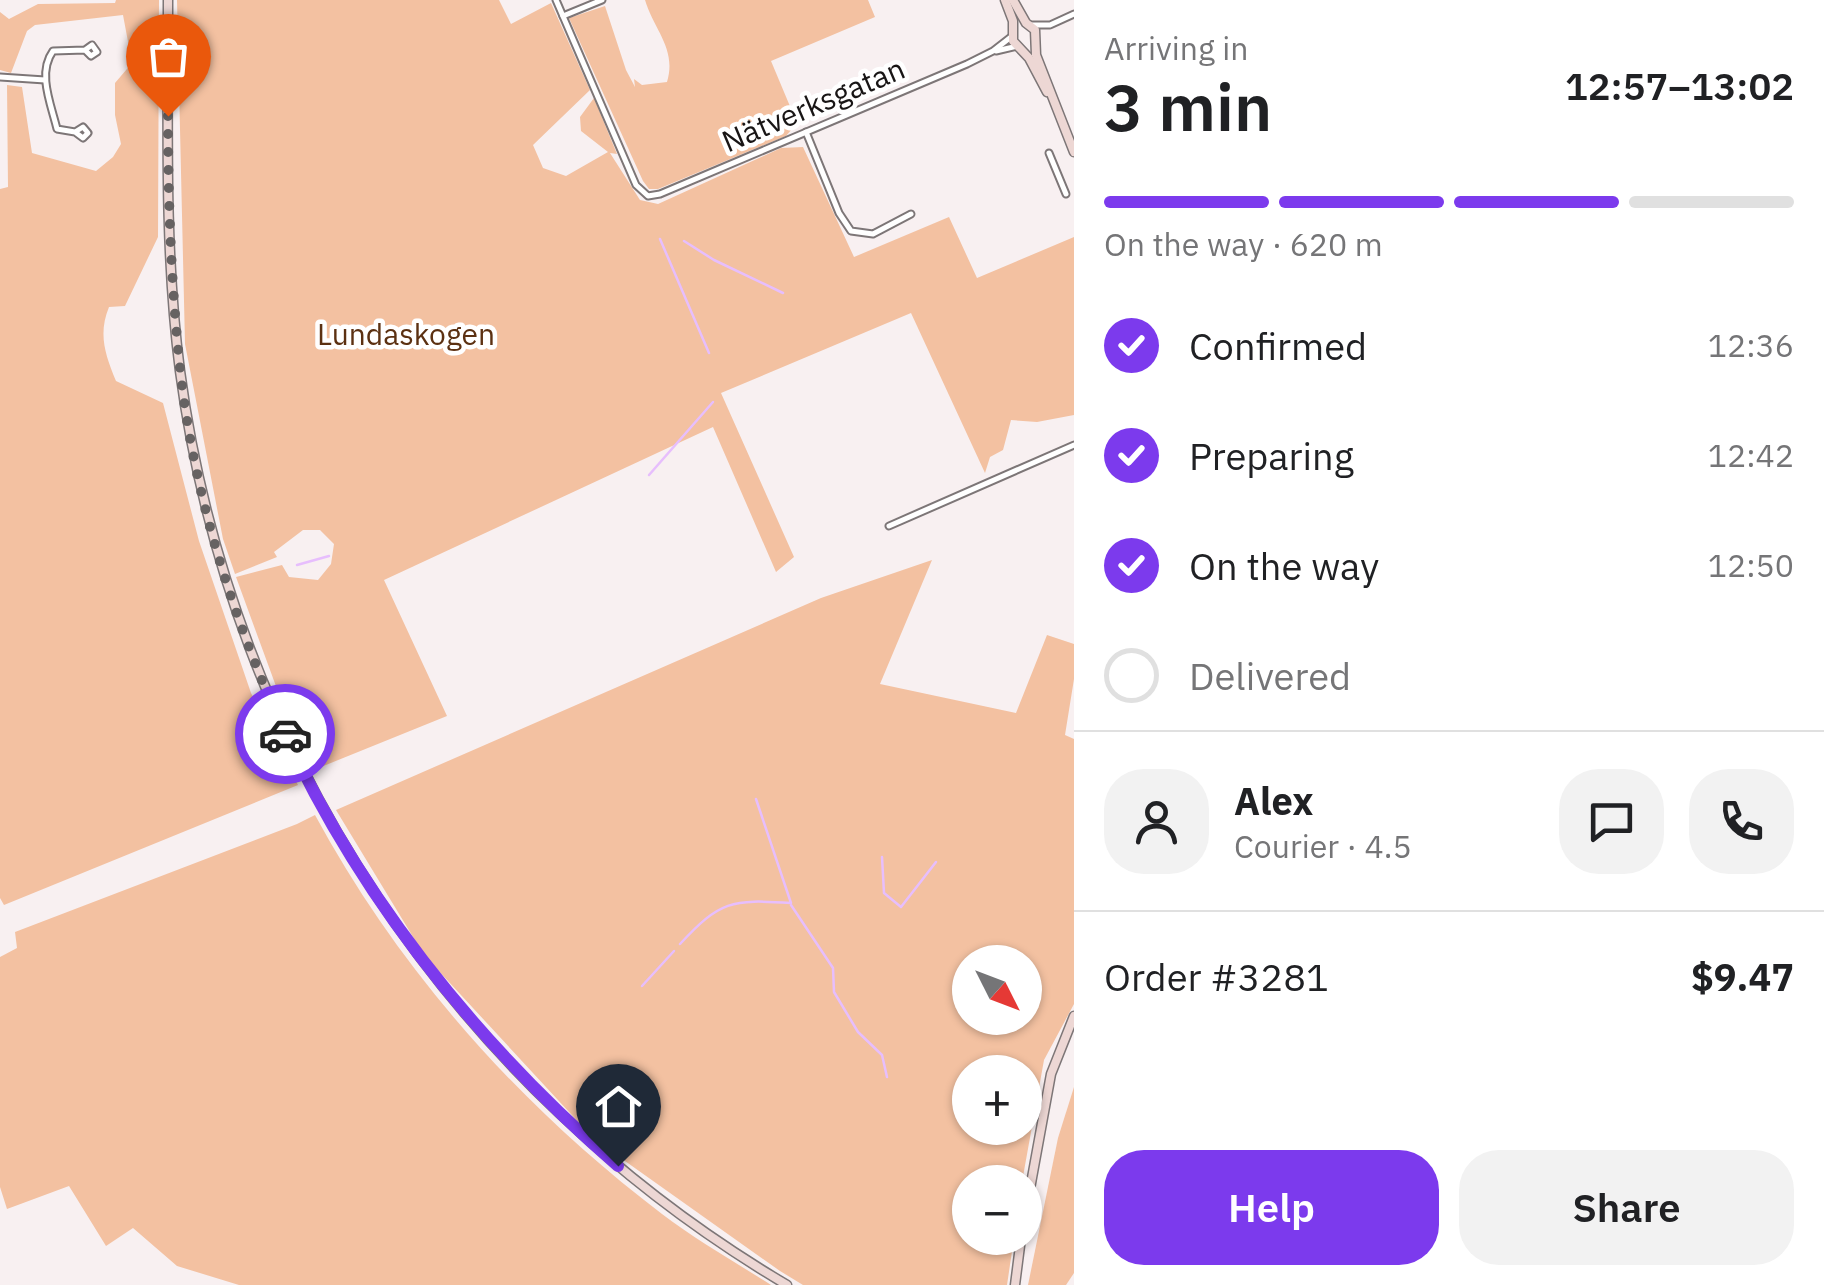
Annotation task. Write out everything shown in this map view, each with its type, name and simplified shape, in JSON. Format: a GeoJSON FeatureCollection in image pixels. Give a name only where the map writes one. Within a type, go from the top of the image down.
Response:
{"type":"FeatureCollection","features":[{"type":"Feature","properties":{"kind":"main road"},"geometry":{"type":"LineString","coordinates":[[168,0],[170,222],[180,368],[190,432],[227,583],[250,652],[298,760],[362,876],[474,1026],[552,1107],[618,1166],[669,1206],[788,1285]]}},
{"type":"Feature","properties":{"kind":"main road"},"geometry":{"type":"LineString","coordinates":[[1009,0],[1035,40],[1036,55],[1052,101],[1074,152]]}},
{"type":"Feature","properties":{"kind":"main road"},"geometry":{"type":"LineString","coordinates":[[1009,0],[1012,32],[1052,101]]}},
{"type":"Feature","properties":{"kind":"main road"},"geometry":{"type":"LineString","coordinates":[[1012,32],[1028,24]]}},
{"type":"Feature","properties":{"kind":"main road"},"geometry":{"type":"LineString","coordinates":[[1020,47],[1035,40]]}},
{"type":"Feature","properties":{"kind":"main road"},"geometry":{"type":"LineString","coordinates":[[1035,1165],[1052,1074],[1074,1016]]}},
{"type":"Feature","properties":{"kind":"main road"},"geometry":{"type":"LineString","coordinates":[[1015,1285],[1019,1255]]}},
{"type":"Feature","properties":{"kind":"street"},"geometry":{"type":"LineString","coordinates":[[556,0],[563,16],[602,0]]}},
{"type":"Feature","properties":{"kind":"street"},"geometry":{"type":"LineString","coordinates":[[1035,40],[1050,25],[1074,14]]}},
{"type":"Feature","properties":{"kind":"street","name":"Nätverksgatan"},"geometry":{"type":"LineString","coordinates":[[563,16],[636,185],[650,196],[993,51],[1020,47]]}},
{"type":"Feature","properties":{"kind":"street"},"geometry":{"type":"LineString","coordinates":[[1028,24],[1050,25]]}},
{"type":"Feature","properties":{"kind":"street","name":"Nätverksgatan"},"geometry":{"type":"LineString","coordinates":[[993,51],[1012,32]]}},
{"type":"Feature","properties":{"kind":"street"},"geometry":{"type":"LineString","coordinates":[[74,132],[57,130],[45,80],[50,53],[85,50]]}},
{"type":"Feature","properties":{"kind":"street"},"geometry":{"type":"LineString","coordinates":[[0,78],[45,80]]}},
{"type":"Feature","properties":{"kind":"street"},"geometry":{"type":"LineString","coordinates":[[806,132],[839,213],[851,230],[872,234],[912,214]]}},
{"type":"Feature","properties":{"kind":"street"},"geometry":{"type":"LineString","coordinates":[[1048,153],[1066,194]]}},
{"type":"Feature","properties":{"kind":"street"},"geometry":{"type":"LineString","coordinates":[[889,526],[1074,445]]}},
{"type":"Feature","properties":{"kind":"green space"},"geometry":{"type":"Polygon","coordinates":[[[159,0],[158,237],[125,306],[109,307],[103,335],[106,353],[116,381],[163,403],[199,541],[251,693],[298,785],[4,905],[0,898],[0,189],[8,187],[7,85],[22,87],[32,153],[96,171],[121,144],[115,115],[115,83],[132,63],[123,15],[35,25],[27,31],[11,73],[0,70],[0,12],[9,19],[38,4],[159,0]]]}},
{"type":"Feature","properties":{"kind":"green space","name":"Lundaskogen"},"geometry":{"type":"Polygon","coordinates":[[[177,0],[499,0],[511,24],[551,3],[590,90],[533,145],[543,168],[566,176],[608,152],[581,131],[580,117],[594,98],[617,154],[610,153],[640,200],[658,204],[781,148],[803,147],[854,257],[949,217],[977,278],[1074,237],[1074,415],[1037,422],[1011,420],[1003,450],[990,457],[985,473],[911,313],[721,393],[794,557],[776,572],[713,427],[384,580],[447,716],[316,769],[277,689],[236,577],[282,565],[289,577],[318,580],[331,564],[334,544],[320,530],[303,530],[274,552],[277,557],[235,574],[223,539],[185,344],[177,0]]]}},
{"type":"Feature","properties":{"kind":"green space"},"geometry":{"type":"Polygon","coordinates":[[[645,0],[868,0],[875,17],[771,61],[797,123],[786,136],[658,189],[649,189],[569,18],[605,6],[635,87],[634,79],[642,85],[667,82],[667,49],[645,0]]]}},
{"type":"Feature","properties":{"kind":"green space"},"geometry":{"type":"Polygon","coordinates":[[[932,560],[880,684],[1016,713],[1047,635],[1074,644],[1074,679],[1065,735],[1074,739],[1074,1004],[1042,1071],[1042,1055],[952,1055],[952,1145],[1029,1145],[1025,1165],[952,1165],[952,1255],[1011,1255],[1007,1285],[803,1285],[780,1271],[594,1139],[424,955],[336,810],[821,598],[932,560]]]}},
{"type":"Feature","properties":{"kind":"green space"},"geometry":{"type":"Polygon","coordinates":[[[315,815],[385,928],[467,1033],[512,1082],[662,1214],[771,1285],[239,1285],[177,1266],[133,1228],[106,1246],[69,1186],[7,1209],[0,1187],[0,957],[17,948],[15,932],[315,815]]]}},
{"type":"Feature","properties":{"kind":"green space"},"geometry":{"type":"Polygon","coordinates":[[[1074,1087],[1074,1273],[1066,1285],[1028,1285],[1034,1255],[1042,1255],[1042,1216],[1058,1138],[1074,1087]]]}},
{"type":"Feature","properties":{"kind":"waterway"},"geometry":{"type":"LineString","coordinates":[[660,239],[709,353]]}},
{"type":"Feature","properties":{"kind":"waterway"},"geometry":{"type":"LineString","coordinates":[[684,241],[783,293]]}},
{"type":"Feature","properties":{"kind":"waterway"},"geometry":{"type":"LineString","coordinates":[[649,475],[713,402]]}},
{"type":"Feature","properties":{"kind":"waterway"},"geometry":{"type":"LineString","coordinates":[[297,565],[329,556]]}},
{"type":"Feature","properties":{"kind":"waterway"},"geometry":{"type":"LineString","coordinates":[[680,944],[706,919],[728,906],[791,903],[756,799]]}},
{"type":"Feature","properties":{"kind":"waterway"},"geometry":{"type":"LineString","coordinates":[[882,857],[884,893],[901,907],[936,862]]}},
{"type":"Feature","properties":{"kind":"waterway"},"geometry":{"type":"LineString","coordinates":[[791,905],[833,968],[834,992],[858,1032],[882,1055],[887,1077]]}},
{"type":"Feature","properties":{"kind":"waterway"},"geometry":{"type":"LineString","coordinates":[[642,986],[674,951]]}},
{"type":"Feature","properties":{"kind":"way so far"},"geometry":{"type":"LineString","coordinates":[[168,116],[170,222],[180,368],[194,452],[227,583],[250,652],[285,734]]}},
{"type":"Feature","properties":{"kind":"route"},"geometry":{"type":"LineString","coordinates":[[285,734],[321,807],[362,876],[413,949],[467,1018],[518,1073],[618,1166]]}}]}
